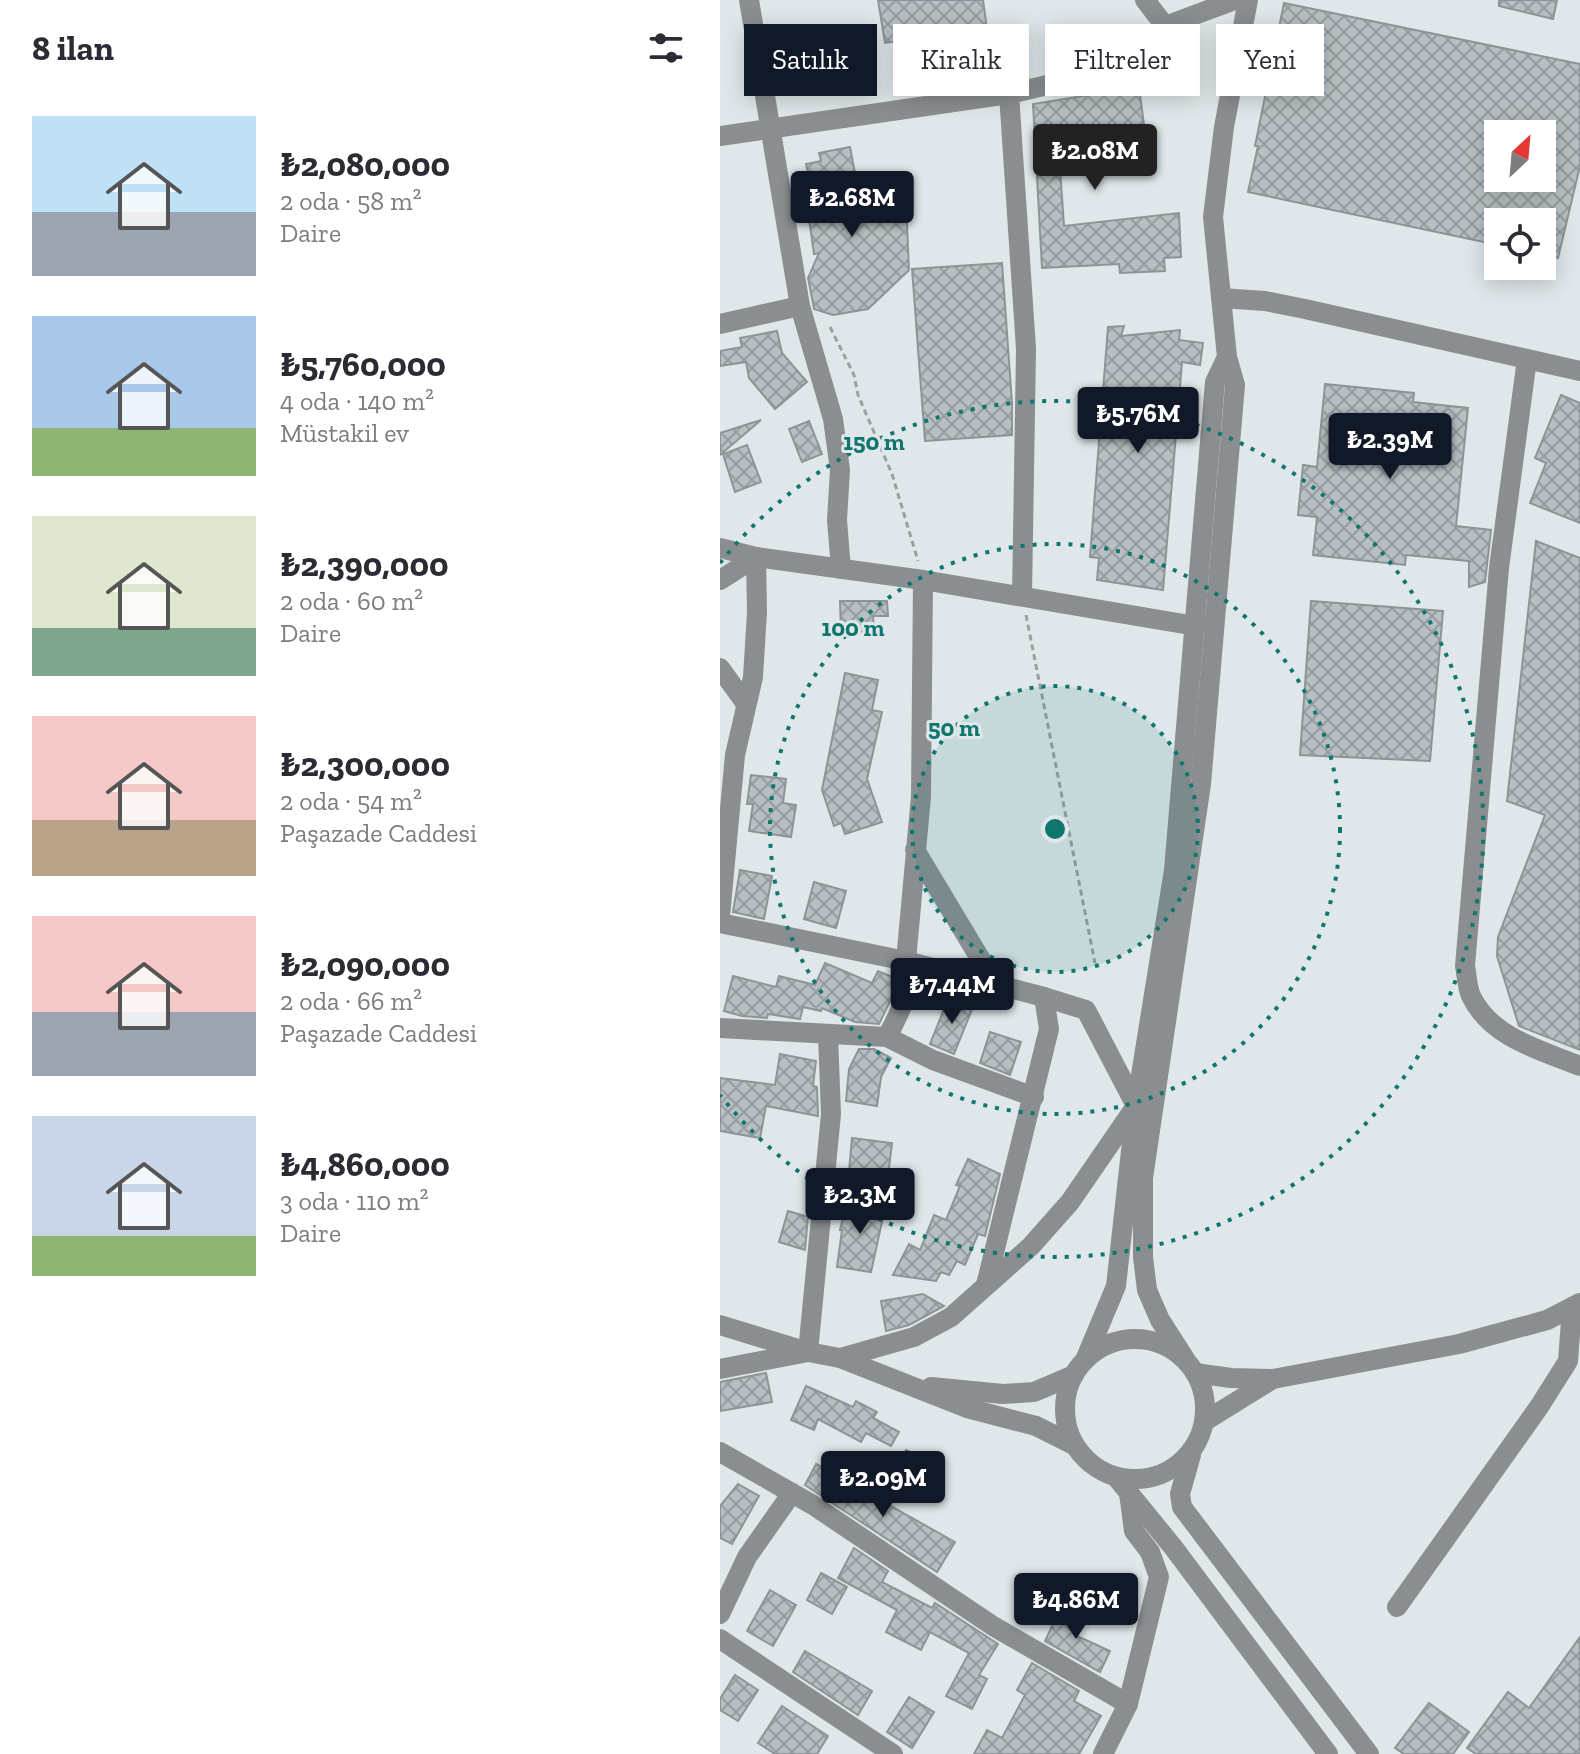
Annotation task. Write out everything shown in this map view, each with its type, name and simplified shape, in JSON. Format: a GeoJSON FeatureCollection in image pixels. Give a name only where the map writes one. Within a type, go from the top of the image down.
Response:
{"type":"FeatureCollection","features":[{"type":"Feature","properties":{"kind":"street"},"geometry":{"type":"LineString","coordinates":[[749,0],[800,306],[833,419],[840,470],[837,520],[841,569]]}},
{"type":"Feature","properties":{"kind":"street"},"geometry":{"type":"LineString","coordinates":[[1145,0],[1163,24]]}},
{"type":"Feature","properties":{"kind":"street"},"geometry":{"type":"LineString","coordinates":[[1170,24],[1235,0]]}},
{"type":"Feature","properties":{"kind":"street"},"geometry":{"type":"LineString","coordinates":[[1248,0],[1216,177],[1213,217],[1227,357],[1235,385],[1201,784],[1143,1178],[1143,1257],[1147,1290],[1160,1320],[1203,1388],[1206,1404],[1205,1421],[1180,1494],[1182,1507],[1364,1748]]}},
{"type":"Feature","properties":{"kind":"street"},"geometry":{"type":"LineString","coordinates":[[720,136],[994,96]]}},
{"type":"Feature","properties":{"kind":"street"},"geometry":{"type":"LineString","coordinates":[[1009,96],[1026,349],[1022,596]]}},
{"type":"Feature","properties":{"kind":"street"},"geometry":{"type":"LineString","coordinates":[[1221,298],[1265,301],[1305,309],[1580,371]]}},
{"type":"Feature","properties":{"kind":"street"},"geometry":{"type":"LineString","coordinates":[[720,324],[800,306]]}},
{"type":"Feature","properties":{"kind":"street"},"geometry":{"type":"LineString","coordinates":[[1227,357],[1215,382],[1174,870],[1136,1106],[1116,1286],[1067,1392],[1065,1410],[1067,1428],[1074,1445],[1086,1460],[1123,1485],[1328,1754]]}},
{"type":"Feature","properties":{"kind":"street"},"geometry":{"type":"LineString","coordinates":[[1527,359],[1499,568],[1465,966],[1470,994],[1481,1013],[1495,1027],[1513,1039],[1580,1066]]}},
{"type":"Feature","properties":{"kind":"street"},"geometry":{"type":"LineString","coordinates":[[720,548],[756,557],[923,580],[1196,626]]}},
{"type":"Feature","properties":{"kind":"street"},"geometry":{"type":"LineString","coordinates":[[720,580],[756,557]]}},
{"type":"Feature","properties":{"kind":"street"},"geometry":{"type":"LineString","coordinates":[[720,916],[723,853],[735,755],[753,677],[756,557]]}},
{"type":"Feature","properties":{"kind":"street"},"geometry":{"type":"LineString","coordinates":[[887,1037],[904,1004],[910,976],[906,961],[921,796],[923,580]]}},
{"type":"Feature","properties":{"kind":"street"},"geometry":{"type":"LineString","coordinates":[[720,668],[746,704]]}},
{"type":"Feature","properties":{"kind":"street"},"geometry":{"type":"LineString","coordinates":[[915,850],[996,985]]}},
{"type":"Feature","properties":{"kind":"street"},"geometry":{"type":"LineString","coordinates":[[720,923],[906,961],[1086,1010],[1136,1106]]}},
{"type":"Feature","properties":{"kind":"street"},"geometry":{"type":"LineString","coordinates":[[986,1285],[1049,1029],[1044,997]]}},
{"type":"Feature","properties":{"kind":"street"},"geometry":{"type":"LineString","coordinates":[[720,1028],[887,1037],[933,1060],[1034,1097]]}},
{"type":"Feature","properties":{"kind":"street"},"geometry":{"type":"LineString","coordinates":[[808,1352],[831,1114],[828,1035]]}},
{"type":"Feature","properties":{"kind":"street"},"geometry":{"type":"LineString","coordinates":[[840,1358],[914,1337],[951,1317],[1031,1246],[1070,1202],[1136,1106]]}},
{"type":"Feature","properties":{"kind":"street"},"geometry":{"type":"LineString","coordinates":[[907,1386],[1003,1394],[1034,1392],[1079,1368],[1099,1349],[1116,1341],[1134,1339],[1153,1341],[1170,1348],[1190,1366],[1231,1378],[1273,1379],[1459,1344],[1547,1320],[1576,1305]]}},
{"type":"Feature","properties":{"kind":"street"},"geometry":{"type":"LineString","coordinates":[[1397,1607],[1568,1361],[1576,1305]]}},
{"type":"Feature","properties":{"kind":"street"},"geometry":{"type":"LineString","coordinates":[[720,1325],[808,1352],[840,1358],[967,1408],[1036,1426],[1074,1445]]}},
{"type":"Feature","properties":{"kind":"street"},"geometry":{"type":"LineString","coordinates":[[720,1369],[808,1352]]}},
{"type":"Feature","properties":{"kind":"street"},"geometry":{"type":"LineString","coordinates":[[1205,1421],[1273,1379]]}},
{"type":"Feature","properties":{"kind":"street"},"geometry":{"type":"LineString","coordinates":[[720,1452],[792,1493],[993,1626],[1128,1704]]}},
{"type":"Feature","properties":{"kind":"street"},"geometry":{"type":"LineString","coordinates":[[1123,1485],[1150,1479],[1173,1469],[1192,1452]]}},
{"type":"Feature","properties":{"kind":"street"},"geometry":{"type":"LineString","coordinates":[[1103,1754],[1128,1704],[1159,1577],[1150,1552],[1134,1531],[1123,1485]]}},
{"type":"Feature","properties":{"kind":"street"},"geometry":{"type":"LineString","coordinates":[[720,1614],[747,1557],[792,1493]]}},
{"type":"Feature","properties":{"kind":"street"},"geometry":{"type":"LineString","coordinates":[[720,1639],[893,1754]]}},
{"type":"Feature","properties":{"kind":"path"},"geometry":{"type":"LineString","coordinates":[[830,327],[854,375],[858,395],[892,474],[923,580]]}},
{"type":"Feature","properties":{"kind":"path"},"geometry":{"type":"LineString","coordinates":[[1022,596],[1095,963]]}},
{"type":"Feature","properties":{"kind":"building"},"geometry":{"type":"Polygon","coordinates":[[[878,0],[983,0],[986,24],[893,24],[893,42],[885,43],[878,0]]]}},
{"type":"Feature","properties":{"kind":"building"},"geometry":{"type":"Polygon","coordinates":[[[1499,0],[1557,0],[1553,19],[1499,6],[1499,0]]]}},
{"type":"Feature","properties":{"kind":"building"},"geometry":{"type":"Polygon","coordinates":[[[1284,3],[1580,64],[1580,166],[1558,258],[1556,208],[1484,208],[1484,242],[1248,192],[1258,146],[1255,146],[1265,96],[1324,96],[1324,24],[1280,24],[1284,3]]]}},
{"type":"Feature","properties":{"kind":"building"},"geometry":{"type":"Polygon","coordinates":[[[1083,96],[1140,96],[1144,125],[1058,139],[1064,226],[1179,213],[1181,257],[1164,258],[1165,271],[1120,273],[1119,264],[1042,268],[1033,104],[1083,96]]]}},
{"type":"Feature","properties":{"kind":"building"},"geometry":{"type":"Polygon","coordinates":[[[850,147],[861,205],[906,200],[909,270],[868,309],[833,315],[814,309],[808,278],[819,253],[814,254],[808,212],[816,211],[806,164],[821,161],[819,153],[850,147]]]}},
{"type":"Feature","properties":{"kind":"building"},"geometry":{"type":"Polygon","coordinates":[[[1002,263],[1012,435],[925,441],[912,269],[1002,263]]]}},
{"type":"Feature","properties":{"kind":"building"},"geometry":{"type":"Polygon","coordinates":[[[1124,326],[1121,336],[1180,330],[1179,340],[1203,343],[1200,365],[1182,362],[1163,590],[1097,580],[1099,558],[1090,557],[1108,327],[1124,326]]]}},
{"type":"Feature","properties":{"kind":"building"},"geometry":{"type":"Polygon","coordinates":[[[777,331],[782,353],[807,382],[775,409],[749,378],[746,362],[720,366],[720,351],[742,347],[740,338],[777,331]]]}},
{"type":"Feature","properties":{"kind":"building"},"geometry":{"type":"Polygon","coordinates":[[[1325,384],[1414,393],[1413,402],[1468,408],[1456,526],[1491,530],[1485,582],[1469,587],[1469,561],[1406,555],[1405,565],[1313,555],[1317,517],[1298,515],[1303,465],[1317,467],[1325,384]]]}},
{"type":"Feature","properties":{"kind":"building"},"geometry":{"type":"Polygon","coordinates":[[[1561,395],[1580,403],[1580,523],[1530,503],[1546,463],[1535,458],[1561,395]]]}},
{"type":"Feature","properties":{"kind":"building"},"geometry":{"type":"Polygon","coordinates":[[[761,420],[720,455],[720,433],[761,420]]]}},
{"type":"Feature","properties":{"kind":"building"},"geometry":{"type":"Polygon","coordinates":[[[809,421],[822,454],[802,462],[789,429],[809,421]]]}},
{"type":"Feature","properties":{"kind":"building"},"geometry":{"type":"Polygon","coordinates":[[[747,445],[761,482],[735,492],[723,454],[747,445]]]}},
{"type":"Feature","properties":{"kind":"building"},"geometry":{"type":"Polygon","coordinates":[[[1536,541],[1580,558],[1580,1050],[1519,1026],[1497,956],[1498,937],[1545,815],[1507,801],[1536,541]]]}},
{"type":"Feature","properties":{"kind":"building"},"geometry":{"type":"Polygon","coordinates":[[[840,601],[887,601],[888,616],[873,616],[874,632],[841,632],[840,601]]]}},
{"type":"Feature","properties":{"kind":"building"},"geometry":{"type":"Polygon","coordinates":[[[1311,601],[1443,611],[1430,761],[1300,755],[1311,601]]]}},
{"type":"Feature","properties":{"kind":"building"},"geometry":{"type":"Polygon","coordinates":[[[845,673],[878,680],[872,710],[882,712],[867,779],[882,822],[845,834],[841,823],[834,826],[822,790],[845,673]]]}},
{"type":"Feature","properties":{"kind":"building"},"geometry":{"type":"Polygon","coordinates":[[[751,775],[786,779],[783,803],[796,805],[791,837],[749,831],[753,804],[747,804],[751,775]]]}},
{"type":"Feature","properties":{"kind":"building"},"geometry":{"type":"Polygon","coordinates":[[[740,870],[772,876],[764,919],[733,912],[740,870]]]}},
{"type":"Feature","properties":{"kind":"building"},"geometry":{"type":"Polygon","coordinates":[[[814,882],[846,891],[836,928],[804,919],[814,882]]]}},
{"type":"Feature","properties":{"kind":"building"},"geometry":{"type":"Polygon","coordinates":[[[825,963],[872,983],[878,971],[895,978],[892,997],[879,1024],[855,1022],[822,1008],[821,1011],[803,1007],[800,1019],[768,1014],[767,1018],[742,1016],[724,1011],[733,976],[776,987],[779,976],[815,985],[825,963]]]}},
{"type":"Feature","properties":{"kind":"building"},"geometry":{"type":"Polygon","coordinates":[[[949,997],[973,1007],[954,1054],[930,1044],[949,997]]]}},
{"type":"Feature","properties":{"kind":"building"},"geometry":{"type":"Polygon","coordinates":[[[990,1032],[1021,1042],[1010,1075],[980,1063],[990,1032]]]}},
{"type":"Feature","properties":{"kind":"building"},"geometry":{"type":"Polygon","coordinates":[[[859,1049],[874,1049],[891,1058],[881,1077],[877,1106],[846,1101],[849,1069],[859,1049]]]}},
{"type":"Feature","properties":{"kind":"building"},"geometry":{"type":"Polygon","coordinates":[[[780,1054],[816,1061],[813,1086],[817,1087],[818,1116],[766,1106],[760,1138],[720,1131],[720,1078],[775,1085],[780,1054]]]}},
{"type":"Feature","properties":{"kind":"building"},"geometry":{"type":"Polygon","coordinates":[[[852,1138],[892,1143],[888,1176],[849,1171],[852,1138]]]}},
{"type":"Feature","properties":{"kind":"building"},"geometry":{"type":"Polygon","coordinates":[[[968,1159],[1000,1174],[985,1236],[978,1234],[965,1265],[957,1261],[949,1275],[941,1272],[936,1281],[893,1275],[909,1244],[920,1250],[934,1215],[946,1220],[960,1186],[956,1185],[968,1159]]]}},
{"type":"Feature","properties":{"kind":"building"},"geometry":{"type":"Polygon","coordinates":[[[847,1199],[885,1208],[871,1272],[837,1267],[840,1230],[847,1199]]]}},
{"type":"Feature","properties":{"kind":"building"},"geometry":{"type":"Polygon","coordinates":[[[788,1211],[808,1217],[805,1250],[779,1242],[788,1211]]]}},
{"type":"Feature","properties":{"kind":"building"},"geometry":{"type":"Polygon","coordinates":[[[923,1294],[944,1306],[909,1325],[886,1331],[881,1301],[923,1294]]]}},
{"type":"Feature","properties":{"kind":"building"},"geometry":{"type":"Polygon","coordinates":[[[766,1373],[772,1402],[720,1411],[720,1382],[766,1373]]]}},
{"type":"Feature","properties":{"kind":"building"},"geometry":{"type":"Polygon","coordinates":[[[806,1386],[853,1407],[856,1401],[877,1412],[873,1418],[899,1432],[891,1446],[866,1433],[861,1442],[818,1419],[814,1430],[791,1420],[806,1386]]]}},
{"type":"Feature","properties":{"kind":"building"},"geometry":{"type":"Polygon","coordinates":[[[906,1450],[933,1464],[923,1485],[895,1471],[906,1450]]]}},
{"type":"Feature","properties":{"kind":"building"},"geometry":{"type":"Polygon","coordinates":[[[816,1464],[847,1481],[845,1485],[878,1499],[955,1542],[937,1572],[805,1485],[816,1464]]]}},
{"type":"Feature","properties":{"kind":"building"},"geometry":{"type":"Polygon","coordinates":[[[738,1484],[759,1496],[732,1544],[720,1538],[720,1506],[738,1484]]]}},
{"type":"Feature","properties":{"kind":"building"},"geometry":{"type":"Polygon","coordinates":[[[854,1548],[888,1571],[882,1582],[932,1608],[935,1603],[998,1644],[979,1675],[987,1679],[972,1709],[946,1696],[969,1653],[930,1632],[921,1650],[886,1632],[897,1610],[838,1578],[854,1548]]]}},
{"type":"Feature","properties":{"kind":"building"},"geometry":{"type":"Polygon","coordinates":[[[821,1573],[847,1587],[832,1614],[807,1600],[821,1573]]]}},
{"type":"Feature","properties":{"kind":"building"},"geometry":{"type":"Polygon","coordinates":[[[770,1590],[796,1605],[773,1646],[747,1631],[770,1590]]]}},
{"type":"Feature","properties":{"kind":"building"},"geometry":{"type":"Polygon","coordinates":[[[1060,1609],[1084,1621],[1077,1636],[1110,1651],[1100,1672],[1045,1641],[1060,1609]]]}},
{"type":"Feature","properties":{"kind":"building"},"geometry":{"type":"Polygon","coordinates":[[[1580,1637],[1580,1754],[1476,1754],[1467,1748],[1508,1692],[1529,1708],[1580,1637]]]}},
{"type":"Feature","properties":{"kind":"building"},"geometry":{"type":"Polygon","coordinates":[[[805,1651],[872,1691],[858,1715],[793,1672],[805,1651]]]}},
{"type":"Feature","properties":{"kind":"building"},"geometry":{"type":"Polygon","coordinates":[[[1032,1663],[1079,1691],[1074,1701],[1101,1716],[1079,1754],[974,1754],[987,1730],[1002,1738],[1025,1695],[1017,1690],[1032,1663]]]}},
{"type":"Feature","properties":{"kind":"building"},"geometry":{"type":"Polygon","coordinates":[[[735,1675],[758,1690],[738,1721],[720,1710],[720,1699],[735,1675]]]}},
{"type":"Feature","properties":{"kind":"building"},"geometry":{"type":"Polygon","coordinates":[[[909,1697],[934,1712],[912,1748],[887,1732],[909,1697]]]}},
{"type":"Feature","properties":{"kind":"building"},"geometry":{"type":"Polygon","coordinates":[[[1429,1703],[1469,1732],[1453,1754],[1404,1754],[1395,1748],[1429,1703]]]}},
{"type":"Feature","properties":{"kind":"building"},"geometry":{"type":"Polygon","coordinates":[[[782,1706],[828,1736],[817,1754],[775,1754],[758,1743],[782,1706]]]}}]}
